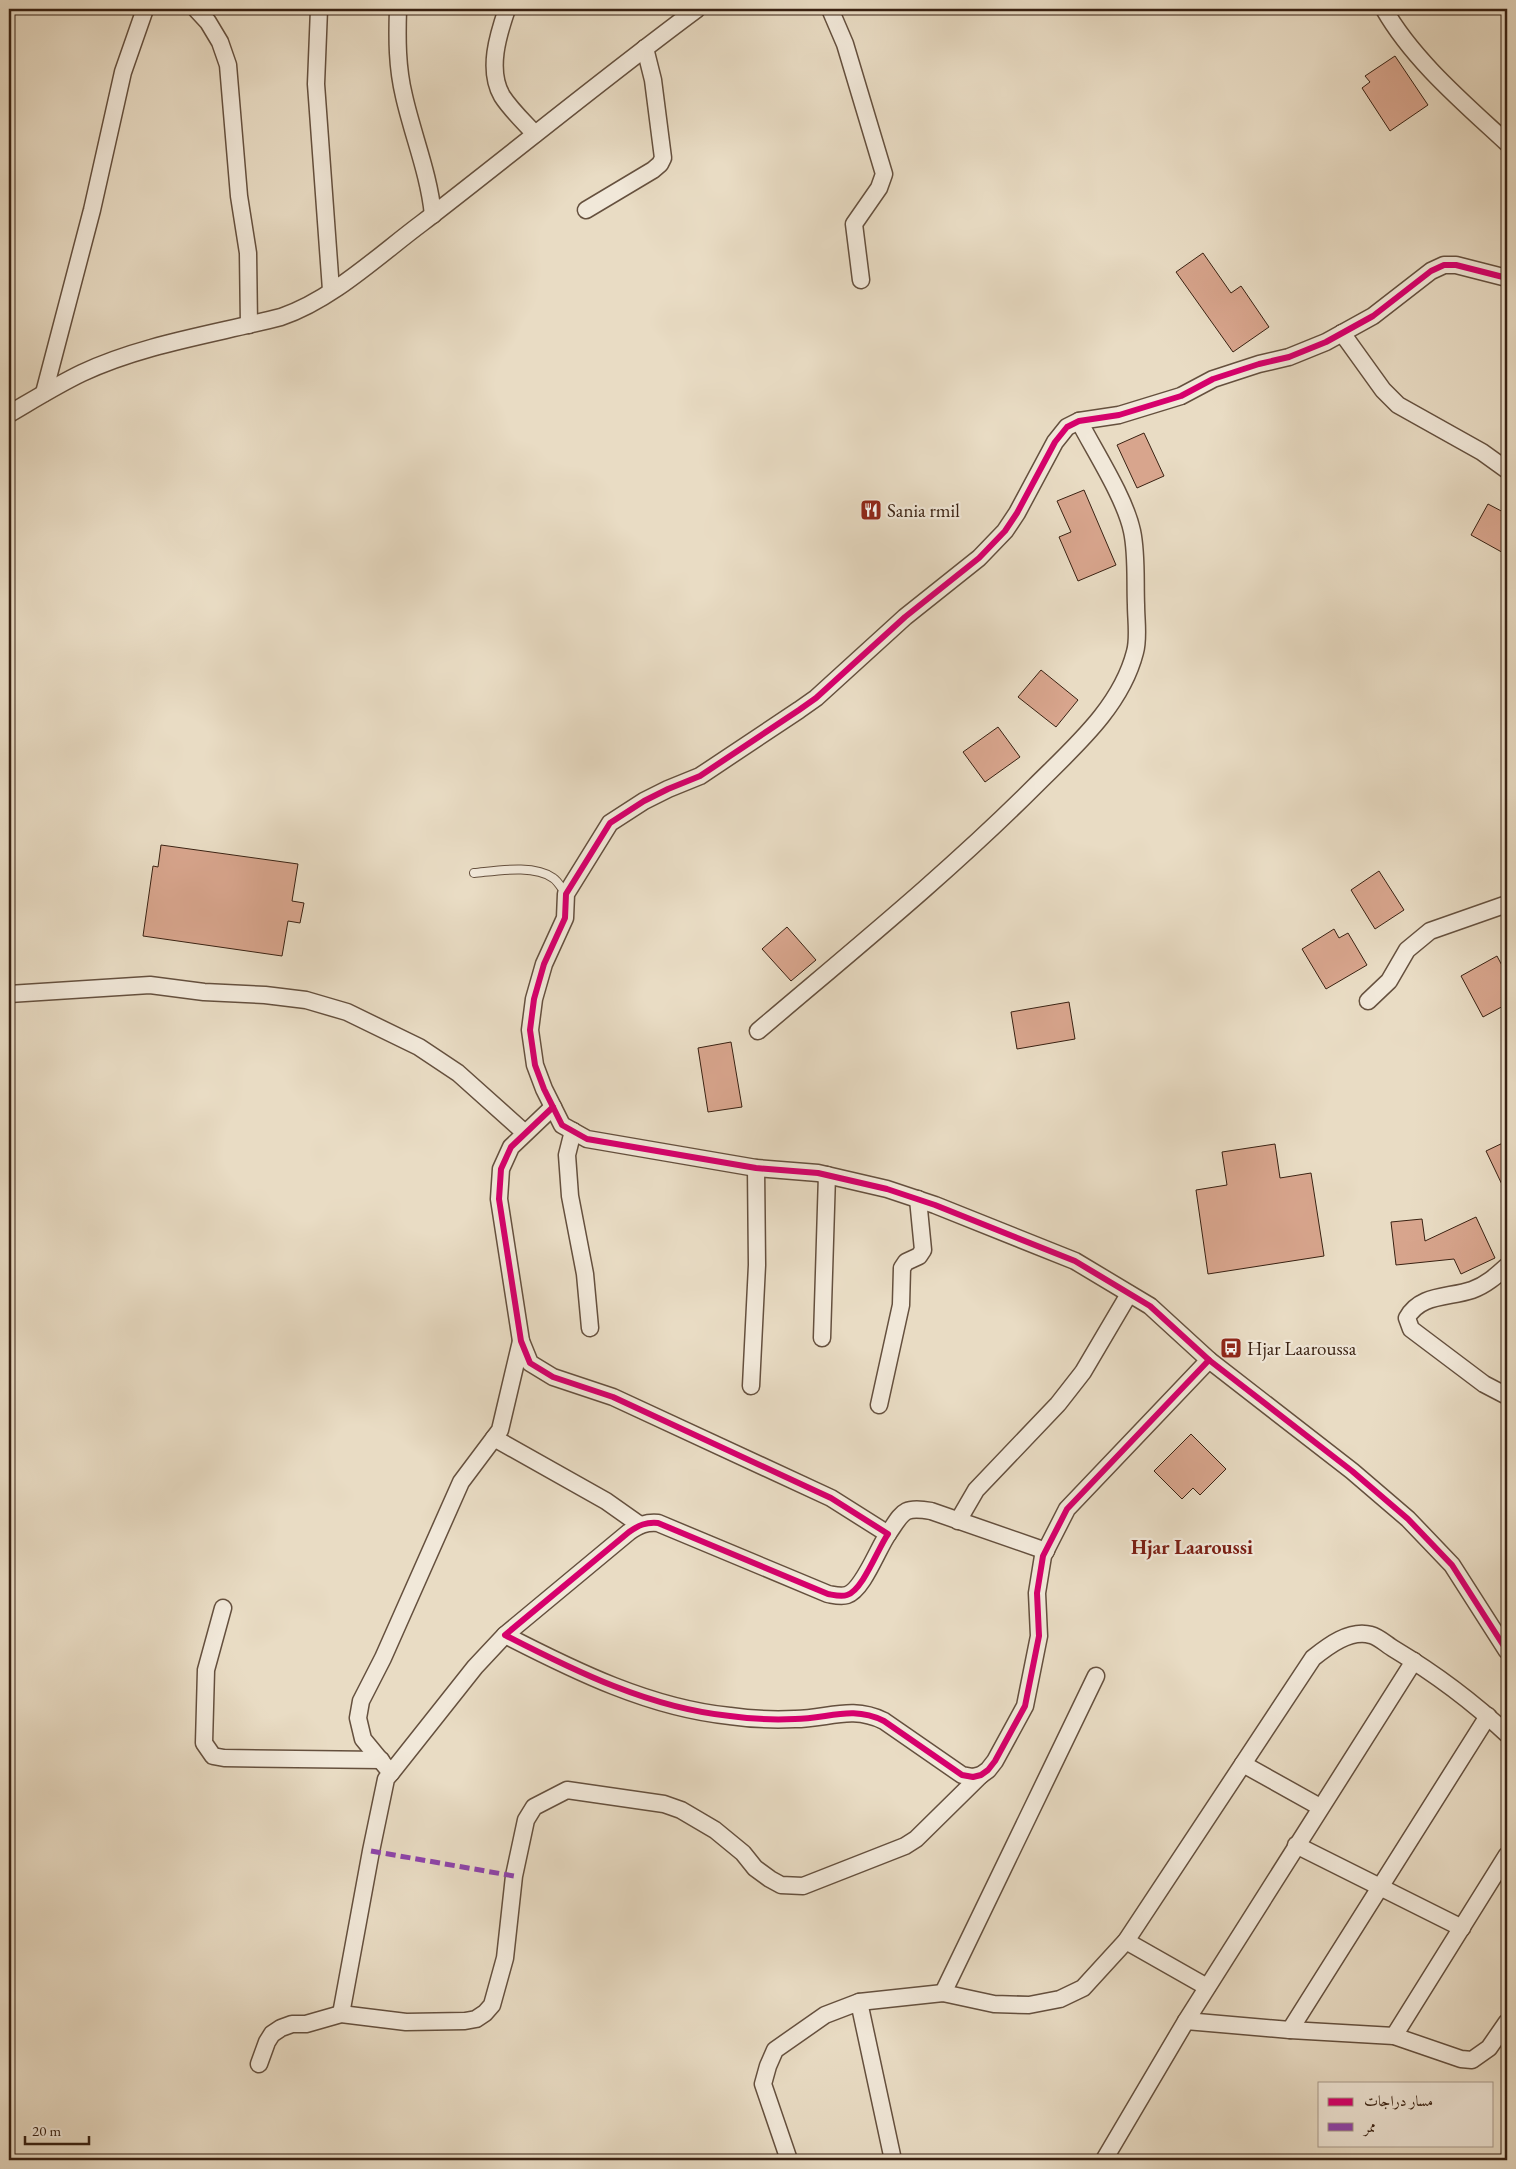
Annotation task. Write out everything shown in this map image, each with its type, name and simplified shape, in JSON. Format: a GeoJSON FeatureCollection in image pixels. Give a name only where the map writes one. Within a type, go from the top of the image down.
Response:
{"type":"FeatureCollection","features":[{"type":"Feature","properties":{"kind":"street"},"geometry":{"type":"LineString","coordinates":[[44,394],[92,210],[122,72],[145,9]]}},
{"type":"Feature","properties":{"kind":"street"},"geometry":{"type":"LineString","coordinates":[[196,9],[208,22],[220,42],[228,65],[238,196],[248,254],[249,325]]}},
{"type":"Feature","properties":{"kind":"street"},"geometry":{"type":"LineString","coordinates":[[319,9],[316,84],[331,290]]}},
{"type":"Feature","properties":{"kind":"street"},"geometry":{"type":"LineString","coordinates":[[398,9],[396,42],[404,97],[431,193],[433,215]]}},
{"type":"Feature","properties":{"kind":"street"},"geometry":{"type":"LineString","coordinates":[[507,9],[498,39],[494,75],[501,95],[535,134]]}},
{"type":"Feature","properties":{"kind":"street"},"geometry":{"type":"LineString","coordinates":[[9,414],[82,373],[108,362],[296,311],[331,290],[433,215],[697,9]]}},
{"type":"Feature","properties":{"kind":"street"},"geometry":{"type":"LineString","coordinates":[[830,9],[845,44],[884,174],[879,188],[854,224],[861,280]]}},
{"type":"Feature","properties":{"kind":"street"},"geometry":{"type":"LineString","coordinates":[[1384,9],[1395,29],[1450,89],[1507,143]]}},
{"type":"Feature","properties":{"kind":"street"},"geometry":{"type":"LineString","coordinates":[[586,210],[652,170],[660,164],[663,158],[653,80],[645,48]]}},
{"type":"Feature","properties":{"kind":"street"},"geometry":{"type":"LineString","coordinates":[[1507,278],[1456,265],[1444,265],[1431,271],[1373,316],[1342,333],[1289,357],[1213,378],[1181,396],[1119,416],[1079,421],[1067,427],[1060,434],[1017,513],[1005,531],[979,558],[905,617],[816,698],[700,776],[660,793],[622,814],[610,823],[566,894],[565,918],[544,964],[534,999],[530,1030],[535,1065],[562,1125],[587,1139],[756,1168],[827,1175],[887,1189],[918,1199],[1075,1261],[1150,1306],[1209,1360],[1352,1471],[1408,1519],[1452,1565],[1507,1652]]}},
{"type":"Feature","properties":{"kind":"street"},"geometry":{"type":"LineString","coordinates":[[1342,333],[1383,390],[1398,405],[1482,452],[1507,470]]}},
{"type":"Feature","properties":{"kind":"street"},"geometry":{"type":"LineString","coordinates":[[758,1031],[913,899],[1007,814],[1105,712],[1125,683],[1136,650],[1135,558],[1132,530],[1121,502],[1079,421]]}},
{"type":"Feature","properties":{"kind":"street"},"geometry":{"type":"LineString","coordinates":[[1368,1001],[1389,981],[1407,950],[1430,931],[1507,904]]}},
{"type":"Feature","properties":{"kind":"street"},"geometry":{"type":"LineString","coordinates":[[9,994],[150,985],[204,992],[265,995],[306,1000],[347,1012],[419,1047],[458,1073],[525,1133]]}},
{"type":"Feature","properties":{"kind":"street"},"geometry":{"type":"LineString","coordinates":[[553,1107],[511,1146],[501,1169],[498,1199],[521,1341],[530,1363],[553,1377],[612,1397],[765,1466],[831,1498],[888,1534]]}},
{"type":"Feature","properties":{"kind":"street"},"geometry":{"type":"LineString","coordinates":[[573,1131],[567,1163],[570,1196],[585,1274],[590,1328]]}},
{"type":"Feature","properties":{"kind":"street"},"geometry":{"type":"LineString","coordinates":[[752,1386],[757,1265],[756,1168]]}},
{"type":"Feature","properties":{"kind":"street"},"geometry":{"type":"LineString","coordinates":[[822,1338],[827,1175]]}},
{"type":"Feature","properties":{"kind":"street"},"geometry":{"type":"LineString","coordinates":[[879,1405],[901,1305],[902,1268],[906,1262],[919,1256],[922,1250],[918,1199]]}},
{"type":"Feature","properties":{"kind":"street"},"geometry":{"type":"LineString","coordinates":[[1507,1266],[1488,1282],[1471,1290],[1429,1299],[1412,1308],[1407,1318],[1411,1329],[1484,1384],[1507,1396]]}},
{"type":"Feature","properties":{"kind":"street"},"geometry":{"type":"LineString","coordinates":[[958,1521],[976,1490],[1058,1404],[1084,1372],[1129,1294]]}},
{"type":"Feature","properties":{"kind":"street"},"geometry":{"type":"LineString","coordinates":[[341,2014],[386,1780],[386,1767],[363,1739],[358,1718],[360,1702],[383,1658],[461,1482],[500,1430],[521,1341]]}},
{"type":"Feature","properties":{"kind":"street"},"geometry":{"type":"LineString","coordinates":[[258,2064],[272,2034],[292,2024],[306,2024],[341,2014],[416,2022],[465,2021],[476,2019],[485,2013],[492,2005],[505,1958],[514,1876],[526,1820],[534,1807],[567,1790],[664,1804],[681,1810],[715,1830],[743,1853],[755,1868],[770,1879],[790,1887],[802,1886],[904,1846],[916,1839],[996,1761],[1025,1706],[1039,1636],[1037,1593],[1043,1556],[1067,1509],[1209,1360]]}},
{"type":"Feature","properties":{"kind":"street"},"geometry":{"type":"LineString","coordinates":[[494,1438],[606,1501],[640,1525]]}},
{"type":"Feature","properties":{"kind":"street"},"geometry":{"type":"LineString","coordinates":[[386,1767],[505,1635],[629,1532],[649,1522],[658,1523],[828,1594],[838,1596],[848,1595],[858,1587],[888,1534],[902,1514],[912,1508],[931,1511],[1046,1550]]}},
{"type":"Feature","properties":{"kind":"street"},"geometry":{"type":"LineString","coordinates":[[223,1608],[206,1670],[204,1743],[212,1756],[386,1767]]}},
{"type":"Feature","properties":{"kind":"street"},"geometry":{"type":"LineString","coordinates":[[505,1635],[574,1671],[696,1711],[730,1716],[796,1720],[845,1713],[871,1715],[962,1775],[981,1776]]}},
{"type":"Feature","properties":{"kind":"street"},"geometry":{"type":"LineString","coordinates":[[789,2160],[763,2084],[775,2050],[825,2015],[859,2002],[943,1993],[994,2004],[1029,2005],[1060,1999],[1083,1988],[1126,1941],[1313,1658],[1332,1642],[1351,1636],[1371,1635],[1414,1661],[1488,1716],[1507,1734]]}},
{"type":"Feature","properties":{"kind":"street"},"geometry":{"type":"LineString","coordinates":[[1104,2160],[1186,2022],[1320,1807],[1414,1661]]}},
{"type":"Feature","properties":{"kind":"street"},"geometry":{"type":"LineString","coordinates":[[943,1993],[1096,1676]]}},
{"type":"Feature","properties":{"kind":"street"},"geometry":{"type":"LineString","coordinates":[[1290,2030],[1488,1716]]}},
{"type":"Feature","properties":{"kind":"street"},"geometry":{"type":"LineString","coordinates":[[1243,1764],[1320,1807]]}},
{"type":"Feature","properties":{"kind":"street"},"geometry":{"type":"LineString","coordinates":[[1296,1845],[1462,1928]]}},
{"type":"Feature","properties":{"kind":"street"},"geometry":{"type":"LineString","coordinates":[[1394,2036],[1507,1855]]}},
{"type":"Feature","properties":{"kind":"street"},"geometry":{"type":"LineString","coordinates":[[1126,1941],[1208,1987]]}},
{"type":"Feature","properties":{"kind":"street"},"geometry":{"type":"LineString","coordinates":[[859,2002],[893,2160]]}},
{"type":"Feature","properties":{"kind":"street"},"geometry":{"type":"LineString","coordinates":[[1186,2022],[1394,2036],[1461,2059],[1472,2060],[1489,2048],[1507,2022]]}},
{"type":"Feature","properties":{"kind":"lane"},"geometry":{"type":"LineString","coordinates":[[474,873],[509,869],[540,873],[554,878],[566,894]]}},
{"type":"Feature","properties":{"kind":"building"},"geometry":{"type":"Polygon","coordinates":[[[1395,56],[1428,105],[1390,131],[1362,88],[1370,82],[1365,76],[1395,56]]]}},
{"type":"Feature","properties":{"kind":"building"},"geometry":{"type":"Polygon","coordinates":[[[1203,253],[1231,293],[1241,286],[1269,327],[1233,352],[1176,272],[1203,253]]]}},
{"type":"Feature","properties":{"kind":"building"},"geometry":{"type":"Polygon","coordinates":[[[1144,433],[1164,476],[1137,488],[1117,445],[1144,433]]]}},
{"type":"Feature","properties":{"kind":"building"},"geometry":{"type":"Polygon","coordinates":[[[1084,490],[1116,565],[1078,581],[1059,537],[1071,532],[1057,501],[1084,490]]]}},
{"type":"Feature","properties":{"kind":"building"},"geometry":{"type":"Polygon","coordinates":[[[1488,504],[1507,514],[1507,555],[1471,535],[1488,504]]]}},
{"type":"Feature","properties":{"kind":"building"},"geometry":{"type":"Polygon","coordinates":[[[1041,670],[1078,700],[1056,727],[1018,697],[1041,670]]]}},
{"type":"Feature","properties":{"kind":"building"},"geometry":{"type":"Polygon","coordinates":[[[998,727],[1020,757],[985,782],[963,752],[998,727]]]}},
{"type":"Feature","properties":{"kind":"building"},"geometry":{"type":"Polygon","coordinates":[[[161,845],[298,864],[292,901],[304,903],[300,923],[288,921],[282,956],[143,936],[153,866],[158,867],[161,845]]]}},
{"type":"Feature","properties":{"kind":"building"},"geometry":{"type":"Polygon","coordinates":[[[1379,871],[1404,910],[1375,929],[1351,890],[1379,871]]]}},
{"type":"Feature","properties":{"kind":"building"},"geometry":{"type":"Polygon","coordinates":[[[787,927],[816,960],[791,981],[762,949],[787,927]]]}},
{"type":"Feature","properties":{"kind":"building"},"geometry":{"type":"Polygon","coordinates":[[[1334,929],[1339,938],[1348,933],[1367,965],[1326,989],[1302,949],[1334,929]]]}},
{"type":"Feature","properties":{"kind":"building"},"geometry":{"type":"Polygon","coordinates":[[[1497,956],[1507,975],[1507,1004],[1483,1017],[1461,976],[1497,956]]]}},
{"type":"Feature","properties":{"kind":"building"},"geometry":{"type":"Polygon","coordinates":[[[1069,1002],[1075,1039],[1017,1049],[1011,1012],[1069,1002]]]}},
{"type":"Feature","properties":{"kind":"building"},"geometry":{"type":"Polygon","coordinates":[[[731,1042],[742,1107],[708,1112],[698,1048],[731,1042]]]}},
{"type":"Feature","properties":{"kind":"building"},"geometry":{"type":"Polygon","coordinates":[[[1507,1141],[1507,1195],[1486,1151],[1507,1141]]]}},
{"type":"Feature","properties":{"kind":"building"},"geometry":{"type":"Polygon","coordinates":[[[1275,1144],[1280,1178],[1311,1173],[1324,1256],[1208,1274],[1196,1190],[1227,1185],[1222,1152],[1275,1144]]]}},
{"type":"Feature","properties":{"kind":"building"},"geometry":{"type":"Polygon","coordinates":[[[1476,1217],[1495,1258],[1461,1274],[1454,1259],[1396,1265],[1391,1222],[1422,1219],[1425,1241],[1476,1217]]]}},
{"type":"Feature","properties":{"kind":"building"},"geometry":{"type":"Polygon","coordinates":[[[1191,1434],[1226,1469],[1200,1495],[1193,1488],[1182,1499],[1154,1471],[1191,1434]]]}},
{"type":"Feature","properties":{"kind":"marked path"},"geometry":{"type":"LineString","coordinates":[[371,1851],[514,1876]]}},
{"type":"Feature","properties":{"kind":"cycle path"},"geometry":{"type":"LineString","coordinates":[[1507,278],[1456,265],[1444,265],[1431,271],[1373,316],[1326,342],[1289,357],[1259,364],[1213,379],[1181,396],[1119,415],[1079,421],[1067,427],[1055,442],[1017,513],[1005,531],[979,558],[905,617],[816,698],[700,776],[644,801],[610,823],[566,894],[565,918],[544,964],[534,999],[530,1030],[535,1065],[544,1089],[562,1125],[587,1139],[756,1168],[818,1173],[887,1189],[935,1205],[1075,1261],[1150,1306],[1209,1360],[1352,1471],[1408,1519],[1452,1565],[1507,1651]]}},
{"type":"Feature","properties":{"kind":"cycle path"},"geometry":{"type":"LineString","coordinates":[[553,1107],[511,1147],[501,1169],[499,1199],[521,1341],[530,1363],[553,1377],[613,1397],[831,1498],[888,1534],[859,1585],[853,1592],[840,1596],[828,1594],[658,1523],[646,1524],[636,1528],[505,1635],[558,1662],[614,1686],[671,1705],[700,1712],[738,1717],[787,1719],[850,1713],[872,1716],[884,1721],[962,1775],[973,1777],[981,1775],[995,1761],[1025,1706],[1039,1636],[1037,1593],[1043,1556],[1067,1509],[1209,1360]]}},
{"type":"Feature","properties":{"kind":"place","name":"Sania rmil"},"geometry":{"type":"Point","coordinates":[871,510]}},
{"type":"Feature","properties":{"kind":"place","name":"Hjar Laaroussa"},"geometry":{"type":"Point","coordinates":[1231,1348]}},
{"type":"Feature","properties":{"kind":"district","name":"Hjar Laaroussi"},"geometry":{"type":"Point","coordinates":[1192,1547]}}]}
